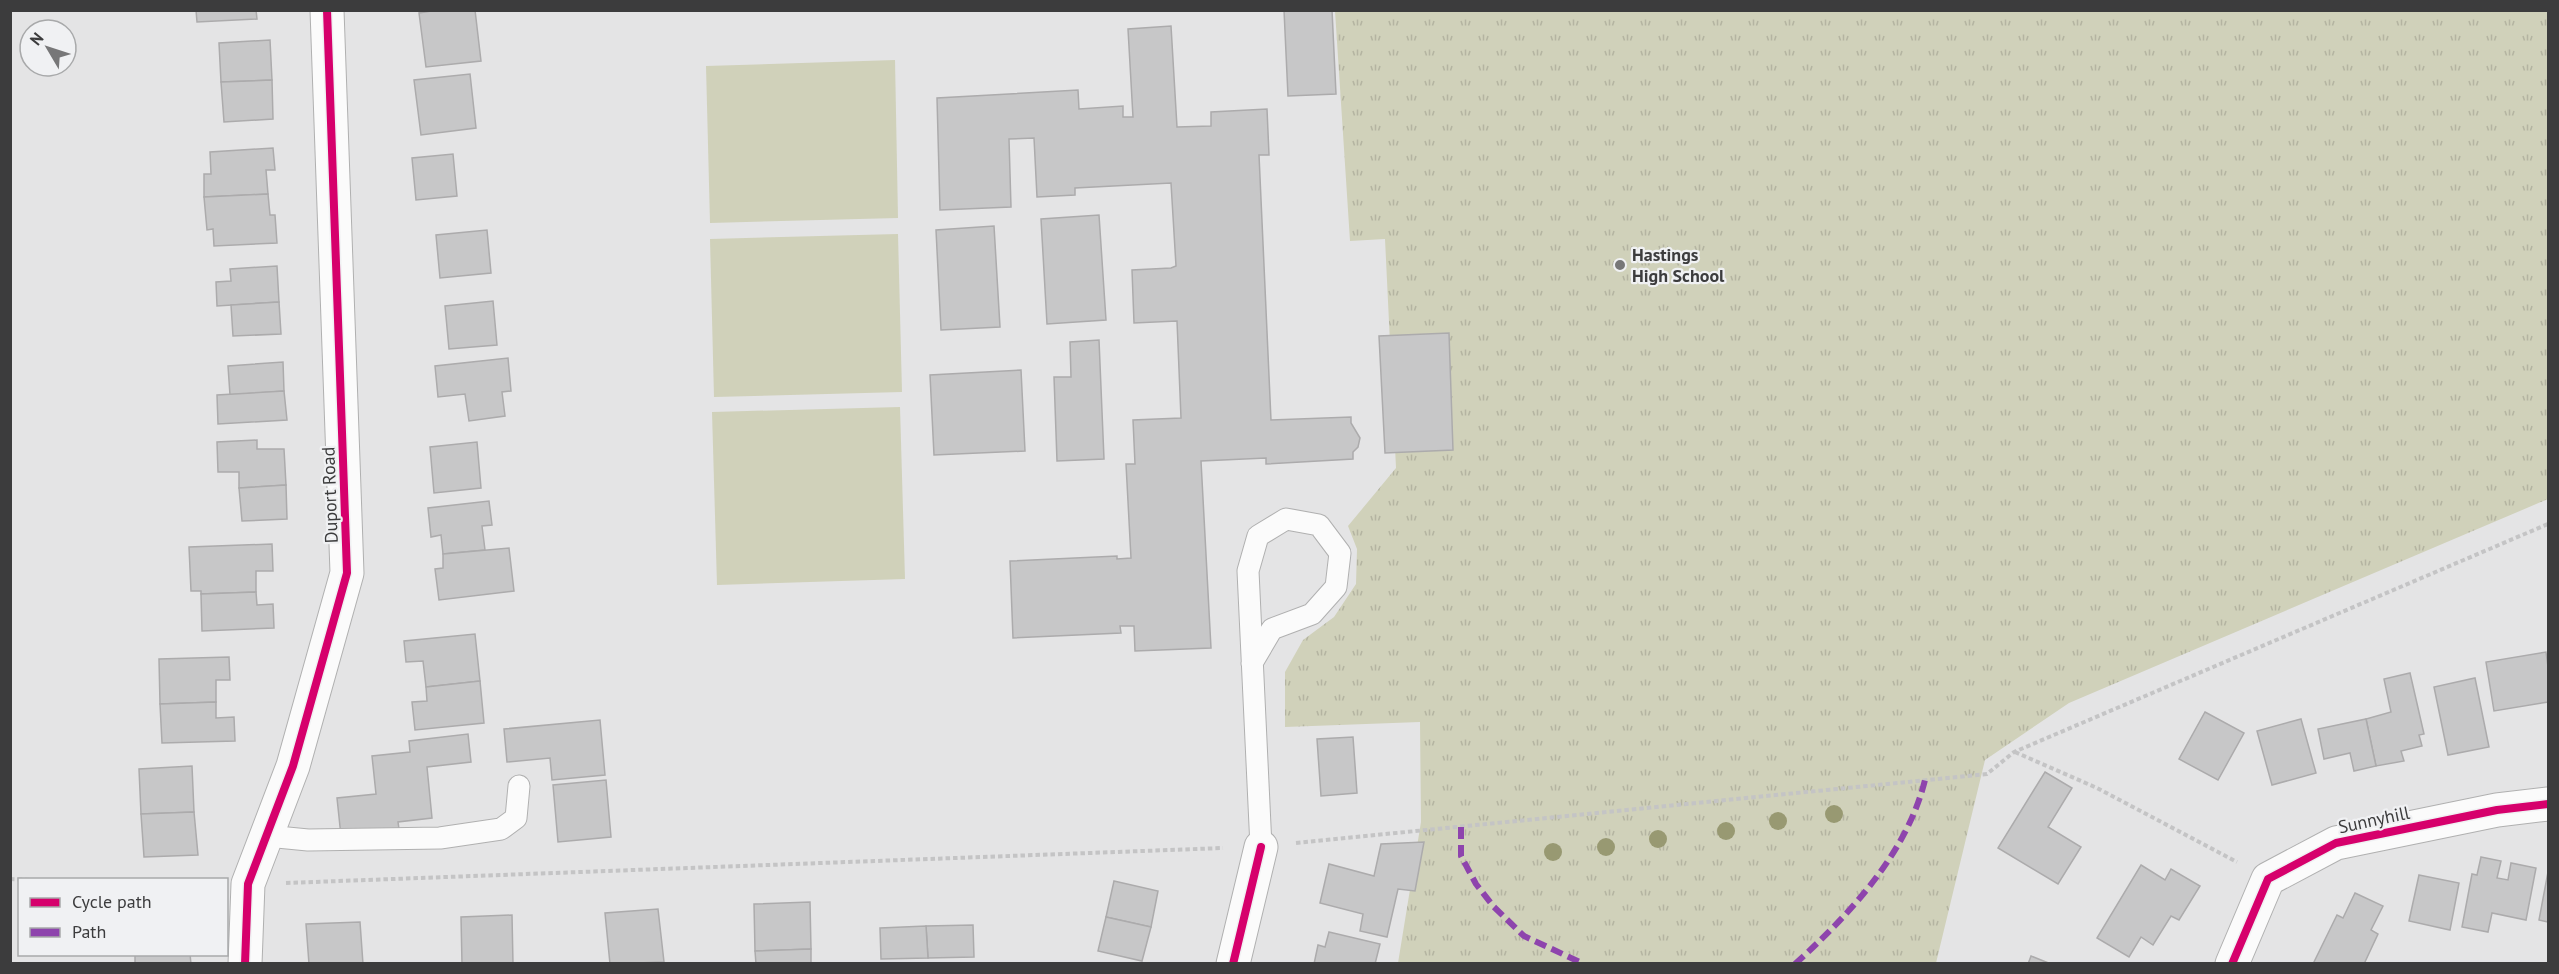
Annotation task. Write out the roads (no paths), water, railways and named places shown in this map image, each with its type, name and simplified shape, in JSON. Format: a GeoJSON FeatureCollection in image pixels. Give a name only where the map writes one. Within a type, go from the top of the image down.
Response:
{"type":"FeatureCollection","features":[{"type":"Feature","properties":{"kind":"street","name":"Duport Road"},"geometry":{"type":"LineString","coordinates":[[245,963],[248,884],[293,766],[347,573],[327,10]]}},
{"type":"Feature","properties":{"kind":"street","name":"Sunnyhill"},"geometry":{"type":"LineString","coordinates":[[2232,963],[2268,879],[2336,843],[2497,810],[2548,804]]}},
{"type":"Feature","properties":{"kind":"street"},"geometry":{"type":"LineString","coordinates":[[1233,963],[1261,847]]}},
{"type":"Feature","properties":{"kind":"lane"},"geometry":{"type":"LineString","coordinates":[[1252,663],[1272,629],[1312,614],[1335,587],[1340,553],[1319,525],[1287,519],[1258,536],[1248,571],[1252,663],[1261,847]]}},
{"type":"Feature","properties":{"kind":"lane"},"geometry":{"type":"LineString","coordinates":[[267,836],[308,840],[440,838],[501,829],[516,818],[519,786]]}},
{"type":"Feature","properties":{"kind":"place","name":"Hastings High School"},"geometry":{"type":"Point","coordinates":[1620,265]}}]}
